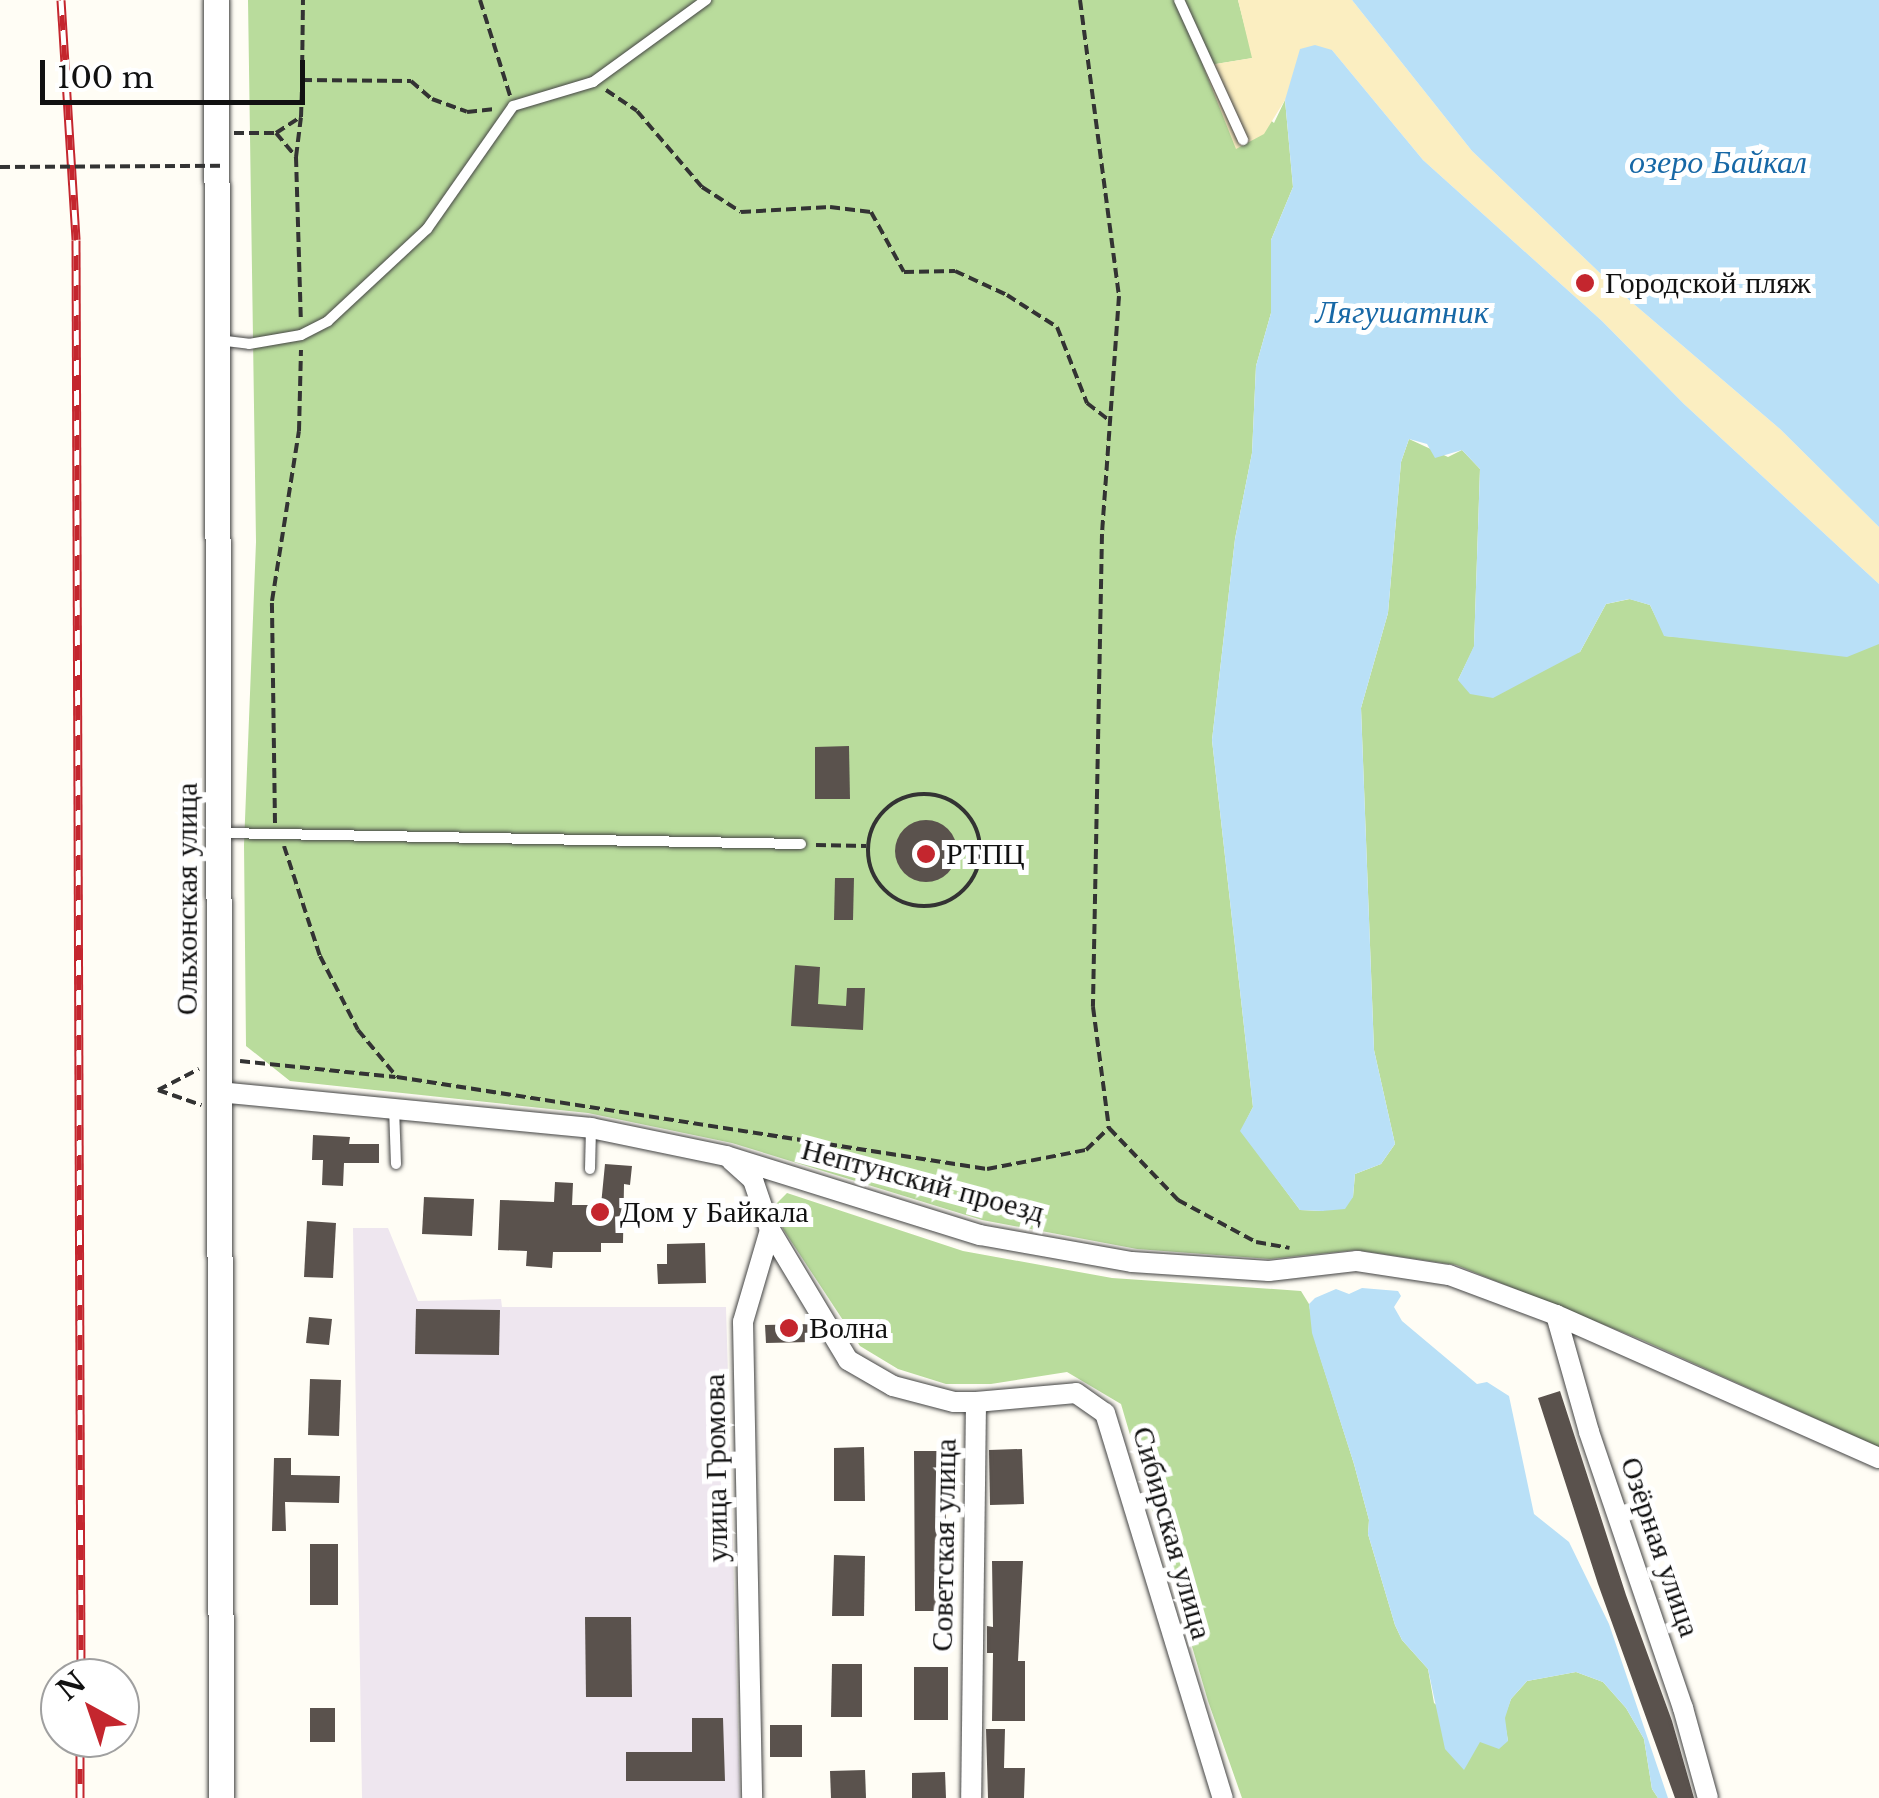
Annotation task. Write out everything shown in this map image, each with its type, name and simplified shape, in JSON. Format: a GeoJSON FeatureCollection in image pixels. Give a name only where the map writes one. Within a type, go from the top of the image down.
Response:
{"type":"FeatureCollection","features":[{"type":"Feature","properties":{"kind":"street","name":"Ольхонская улица"},"geometry":{"type":"LineString","coordinates":[[216,0],[222,833],[218,1059],[221,1798]]}},
{"type":"Feature","properties":{"kind":"street","name":"Нептунский проезд"},"geometry":{"type":"LineString","coordinates":[[218,1102],[394,1106],[591,1128],[726,1156],[980,1234],[1132,1262],[1269,1271],[1357,1262],[1449,1275],[1556,1315],[1879,1458]]}},
{"type":"Feature","properties":{"kind":"street"},"geometry":{"type":"LineString","coordinates":[[726,1156],[753,1180],[770,1230]]}},
{"type":"Feature","properties":{"kind":"street","name":"Советская улица"},"geometry":{"type":"LineString","coordinates":[[770,1230],[848,1360],[893,1386],[954,1402],[976,1402],[971,1798]]}},
{"type":"Feature","properties":{"kind":"street","name":"улица Громова"},"geometry":{"type":"LineString","coordinates":[[752,1798],[743,1322],[770,1230]]}},
{"type":"Feature","properties":{"kind":"street","name":"Озёрная улица"},"geometry":{"type":"LineString","coordinates":[[1556,1315],[1589,1432],[1683,1708],[1708,1798]]}},
{"type":"Feature","properties":{"kind":"street","name":"Сибирская улица"},"geometry":{"type":"LineString","coordinates":[[976,1402],[1076,1393],[1105,1413],[1223,1798]]}},
{"type":"Feature","properties":{"kind":"lane"},"geometry":{"type":"LineString","coordinates":[[218,340],[249,344],[302,335],[328,320],[427,229],[513,106],[593,82],[706,0]]}},
{"type":"Feature","properties":{"kind":"lane"},"geometry":{"type":"LineString","coordinates":[[1179,0],[1243,140]]}},
{"type":"Feature","properties":{"kind":"lane"},"geometry":{"type":"LineString","coordinates":[[222,833],[801,844]]}},
{"type":"Feature","properties":{"kind":"lane"},"geometry":{"type":"LineString","coordinates":[[394,1106],[396,1164]]}},
{"type":"Feature","properties":{"kind":"lane"},"geometry":{"type":"LineString","coordinates":[[590,1169],[591,1128]]}},
{"type":"Feature","properties":{"kind":"path"},"geometry":{"type":"LineString","coordinates":[[296,157],[301,117],[303,0]]}},
{"type":"Feature","properties":{"kind":"path"},"geometry":{"type":"LineString","coordinates":[[302,80],[411,80],[432,99],[467,112],[513,106],[480,0]]}},
{"type":"Feature","properties":{"kind":"path"},"geometry":{"type":"LineString","coordinates":[[1080,0],[1119,296],[1102,534],[1093,1006],[1109,1128],[1178,1200],[1256,1242],[1290,1248]]}},
{"type":"Feature","properties":{"kind":"path"},"geometry":{"type":"LineString","coordinates":[[593,82],[637,110],[702,188],[741,212],[830,207],[871,212],[904,272],[956,271],[1007,295],[1057,327],[1088,403],[1110,421]]}},
{"type":"Feature","properties":{"kind":"path"},"geometry":{"type":"LineString","coordinates":[[226,133],[276,133],[301,117]]}},
{"type":"Feature","properties":{"kind":"path"},"geometry":{"type":"LineString","coordinates":[[0,167],[225,166],[226,150]]}},
{"type":"Feature","properties":{"kind":"path"},"geometry":{"type":"LineString","coordinates":[[929,793],[962,806],[973,820],[981,855],[964,890],[930,906],[892,897],[878,883],[868,846],[872,828],[894,801],[929,793]]}},
{"type":"Feature","properties":{"kind":"path"},"geometry":{"type":"LineString","coordinates":[[801,844],[868,846]]}},
{"type":"Feature","properties":{"kind":"path"},"geometry":{"type":"LineString","coordinates":[[218,1102],[158,1090],[218,1059],[397,1077]]}},
{"type":"Feature","properties":{"kind":"shaded area"},"geometry":{"type":"Polygon","coordinates":[[[353,1228],[388,1228],[418,1301],[501,1299],[502,1307],[726,1307],[740,1798],[362,1798],[353,1228]]]}},
{"type":"Feature","properties":{"kind":"green space"},"geometry":{"type":"Polygon","coordinates":[[[248,0],[1238,0],[1253,58],[1204,66],[1274,123],[1285,100],[1293,187],[1271,240],[1271,313],[1256,366],[1252,453],[1235,539],[1212,740],[1253,1107],[1241,1131],[1300,1210],[1322,1211],[1353,1197],[1355,1174],[1381,1164],[1395,1144],[1374,1050],[1361,708],[1388,613],[1401,462],[1409,439],[1448,457],[1462,450],[1480,469],[1474,647],[1458,680],[1580,652],[1606,604],[1630,599],[1650,605],[1665,636],[1751,643],[1879,644],[1879,1447],[1642,1340],[1456,1265],[1356,1250],[1270,1259],[1137,1249],[982,1220],[732,1143],[588,1113],[290,1081],[246,1046],[244,845],[256,542],[248,0]]]}},
{"type":"Feature","properties":{"kind":"green space"},"geometry":{"type":"Polygon","coordinates":[[[787,1193],[963,1251],[1112,1278],[1301,1291],[1309,1304],[1316,1344],[1354,1464],[1369,1520],[1368,1534],[1395,1625],[1402,1640],[1428,1669],[1434,1703],[1480,1741],[1508,1741],[1504,1718],[1511,1699],[1527,1681],[1576,1672],[1603,1682],[1626,1708],[1644,1739],[1652,1789],[1658,1798],[1242,1798],[1208,1701],[1121,1404],[1067,1372],[991,1384],[946,1384],[898,1369],[860,1346],[783,1229],[775,1205],[787,1193]]]}},
{"type":"Feature","properties":{"kind":"sand","name":"Городской пляж"},"geometry":{"type":"Polygon","coordinates":[[[1238,0],[1352,0],[1472,151],[1621,293],[1780,429],[1879,527],[1879,584],[1684,404],[1602,321],[1423,160],[1332,50],[1285,100],[1264,134],[1236,149],[1203,66],[1252,58],[1238,0]]]}},
{"type":"Feature","properties":{"kind":"water","name":"озеро Байкал"},"geometry":{"type":"Polygon","coordinates":[[[1352,0],[1879,0],[1879,527],[1780,429],[1621,293],[1472,151],[1352,0]]]}},
{"type":"Feature","properties":{"kind":"water","name":"Лягушатник"},"geometry":{"type":"Polygon","coordinates":[[[1315,45],[1332,50],[1423,160],[1602,321],[1684,404],[1879,584],[1879,644],[1847,657],[1664,636],[1650,605],[1629,599],[1606,604],[1580,652],[1493,698],[1470,694],[1458,680],[1474,646],[1480,469],[1462,450],[1435,458],[1427,444],[1409,439],[1401,462],[1388,613],[1361,708],[1374,1050],[1395,1144],[1381,1164],[1355,1174],[1353,1197],[1345,1209],[1322,1211],[1300,1210],[1240,1131],[1253,1107],[1212,740],[1235,539],[1252,453],[1256,366],[1271,313],[1271,240],[1293,187],[1285,100],[1300,49],[1315,45]]]}},
{"type":"Feature","properties":{"kind":"water"},"geometry":{"type":"Polygon","coordinates":[[[1362,1288],[1398,1291],[1401,1296],[1394,1307],[1402,1321],[1477,1384],[1487,1382],[1509,1396],[1534,1514],[1569,1542],[1609,1624],[1668,1798],[1658,1798],[1652,1789],[1644,1739],[1626,1708],[1603,1682],[1576,1672],[1527,1681],[1511,1699],[1505,1718],[1508,1741],[1499,1749],[1480,1742],[1464,1770],[1445,1749],[1428,1669],[1402,1640],[1395,1625],[1368,1534],[1369,1520],[1354,1464],[1312,1333],[1309,1304],[1315,1298],[1336,1289],[1349,1294],[1362,1288]]]}},
{"type":"Feature","properties":{"kind":"building"},"geometry":{"type":"Polygon","coordinates":[[[849,746],[850,799],[815,799],[815,747],[849,746]]]}},
{"type":"Feature","properties":{"kind":"building","name":"РТПЦ"},"geometry":{"type":"Polygon","coordinates":[[[926,820],[948,829],[957,851],[948,873],[926,882],[904,873],[895,851],[904,829],[926,820]]]}},
{"type":"Feature","properties":{"kind":"building"},"geometry":{"type":"Polygon","coordinates":[[[835,878],[854,878],[853,920],[834,920],[835,878]]]}},
{"type":"Feature","properties":{"kind":"building"},"geometry":{"type":"Polygon","coordinates":[[[795,965],[820,967],[818,1004],[846,1006],[847,988],[865,988],[863,1030],[791,1026],[795,965]]]}},
{"type":"Feature","properties":{"kind":"building"},"geometry":{"type":"Polygon","coordinates":[[[313,1135],[350,1137],[349,1144],[379,1144],[379,1163],[344,1163],[343,1186],[322,1185],[323,1160],[312,1160],[313,1135]]]}},
{"type":"Feature","properties":{"kind":"building"},"geometry":{"type":"Polygon","coordinates":[[[605,1164],[632,1166],[630,1185],[624,1184],[623,1243],[601,1243],[601,1252],[553,1252],[552,1268],[526,1266],[527,1251],[498,1250],[500,1200],[554,1202],[555,1182],[573,1183],[572,1205],[601,1205],[605,1164]]]}},
{"type":"Feature","properties":{"kind":"building"},"geometry":{"type":"Polygon","coordinates":[[[424,1197],[474,1199],[472,1236],[422,1234],[424,1197]]]}},
{"type":"Feature","properties":{"kind":"building"},"geometry":{"type":"Polygon","coordinates":[[[307,1221],[336,1223],[333,1278],[304,1277],[307,1221]]]}},
{"type":"Feature","properties":{"kind":"building"},"geometry":{"type":"Polygon","coordinates":[[[705,1243],[706,1283],[658,1284],[657,1264],[667,1264],[667,1244],[705,1243]]]}},
{"type":"Feature","properties":{"kind":"building"},"geometry":{"type":"Polygon","coordinates":[[[416,1309],[500,1310],[499,1355],[415,1354],[416,1309]]]}},
{"type":"Feature","properties":{"kind":"building"},"geometry":{"type":"Polygon","coordinates":[[[309,1317],[332,1319],[329,1345],[306,1343],[309,1317]]]}},
{"type":"Feature","properties":{"kind":"building"},"geometry":{"type":"Polygon","coordinates":[[[811,1324],[811,1342],[766,1343],[765,1325],[811,1324]]]}},
{"type":"Feature","properties":{"kind":"building"},"geometry":{"type":"Polygon","coordinates":[[[310,1379],[341,1380],[339,1436],[308,1435],[310,1379]]]}},
{"type":"Feature","properties":{"kind":"building"},"geometry":{"type":"Polygon","coordinates":[[[1560,1391],[1626,1595],[1672,1721],[1694,1798],[1675,1798],[1598,1584],[1538,1398],[1560,1391]]]}},
{"type":"Feature","properties":{"kind":"building"},"geometry":{"type":"Polygon","coordinates":[[[864,1447],[865,1501],[834,1501],[834,1448],[864,1447]]]}},
{"type":"Feature","properties":{"kind":"building"},"geometry":{"type":"Polygon","coordinates":[[[1022,1449],[1024,1504],[990,1505],[989,1450],[1022,1449]]]}},
{"type":"Feature","properties":{"kind":"building"},"geometry":{"type":"Polygon","coordinates":[[[914,1451],[946,1451],[946,1520],[953,1520],[951,1544],[947,1544],[945,1611],[915,1611],[914,1451]]]}},
{"type":"Feature","properties":{"kind":"building"},"geometry":{"type":"Polygon","coordinates":[[[274,1458],[291,1458],[291,1475],[340,1476],[339,1503],[285,1502],[286,1531],[272,1531],[274,1458]]]}},
{"type":"Feature","properties":{"kind":"building"},"geometry":{"type":"Polygon","coordinates":[[[310,1544],[338,1544],[338,1605],[310,1605],[310,1544]]]}},
{"type":"Feature","properties":{"kind":"building"},"geometry":{"type":"Polygon","coordinates":[[[834,1555],[865,1556],[864,1616],[832,1616],[834,1555]]]}},
{"type":"Feature","properties":{"kind":"building"},"geometry":{"type":"Polygon","coordinates":[[[992,1561],[1023,1561],[1018,1661],[1025,1661],[1025,1721],[992,1721],[993,1653],[987,1653],[987,1626],[993,1627],[992,1561]]]}},
{"type":"Feature","properties":{"kind":"building"},"geometry":{"type":"Polygon","coordinates":[[[585,1617],[631,1617],[632,1697],[586,1697],[585,1617]]]}},
{"type":"Feature","properties":{"kind":"building"},"geometry":{"type":"Polygon","coordinates":[[[832,1664],[862,1664],[862,1717],[831,1717],[832,1664]]]}},
{"type":"Feature","properties":{"kind":"building"},"geometry":{"type":"Polygon","coordinates":[[[914,1667],[948,1667],[948,1720],[914,1720],[914,1667]]]}},
{"type":"Feature","properties":{"kind":"building"},"geometry":{"type":"Polygon","coordinates":[[[310,1708],[335,1708],[335,1742],[310,1742],[310,1708]]]}},
{"type":"Feature","properties":{"kind":"building"},"geometry":{"type":"Polygon","coordinates":[[[692,1718],[723,1718],[725,1781],[626,1781],[626,1752],[692,1752],[692,1718]]]}},
{"type":"Feature","properties":{"kind":"building"},"geometry":{"type":"Polygon","coordinates":[[[770,1725],[802,1725],[802,1757],[770,1757],[770,1725]]]}},
{"type":"Feature","properties":{"kind":"building"},"geometry":{"type":"Polygon","coordinates":[[[986,1729],[1005,1729],[1004,1768],[1025,1768],[1024,1798],[988,1798],[986,1729]]]}},
{"type":"Feature","properties":{"kind":"building"},"geometry":{"type":"Polygon","coordinates":[[[865,1770],[866,1798],[831,1798],[830,1771],[865,1770]]]}},
{"type":"Feature","properties":{"kind":"building"},"geometry":{"type":"Polygon","coordinates":[[[945,1772],[946,1798],[912,1798],[912,1773],[945,1772]]]}},
{"type":"Feature","properties":{"kind":"railway"},"geometry":{"type":"LineString","coordinates":[[61,0],[76,240],[81,1658]]}},
{"type":"Feature","properties":{"kind":"railway"},"geometry":{"type":"LineString","coordinates":[[80,1758],[80,1798]]}},
{"type":"Feature","properties":{"kind":"place","name":"Городской пляж"},"geometry":{"type":"Point","coordinates":[1585,283]}},
{"type":"Feature","properties":{"kind":"place","name":"РТПЦ"},"geometry":{"type":"Point","coordinates":[926,854]}},
{"type":"Feature","properties":{"kind":"place","name":"Дом у Байкала"},"geometry":{"type":"Point","coordinates":[600,1212]}},
{"type":"Feature","properties":{"kind":"place","name":"Волна"},"geometry":{"type":"Point","coordinates":[789,1328]}}]}
